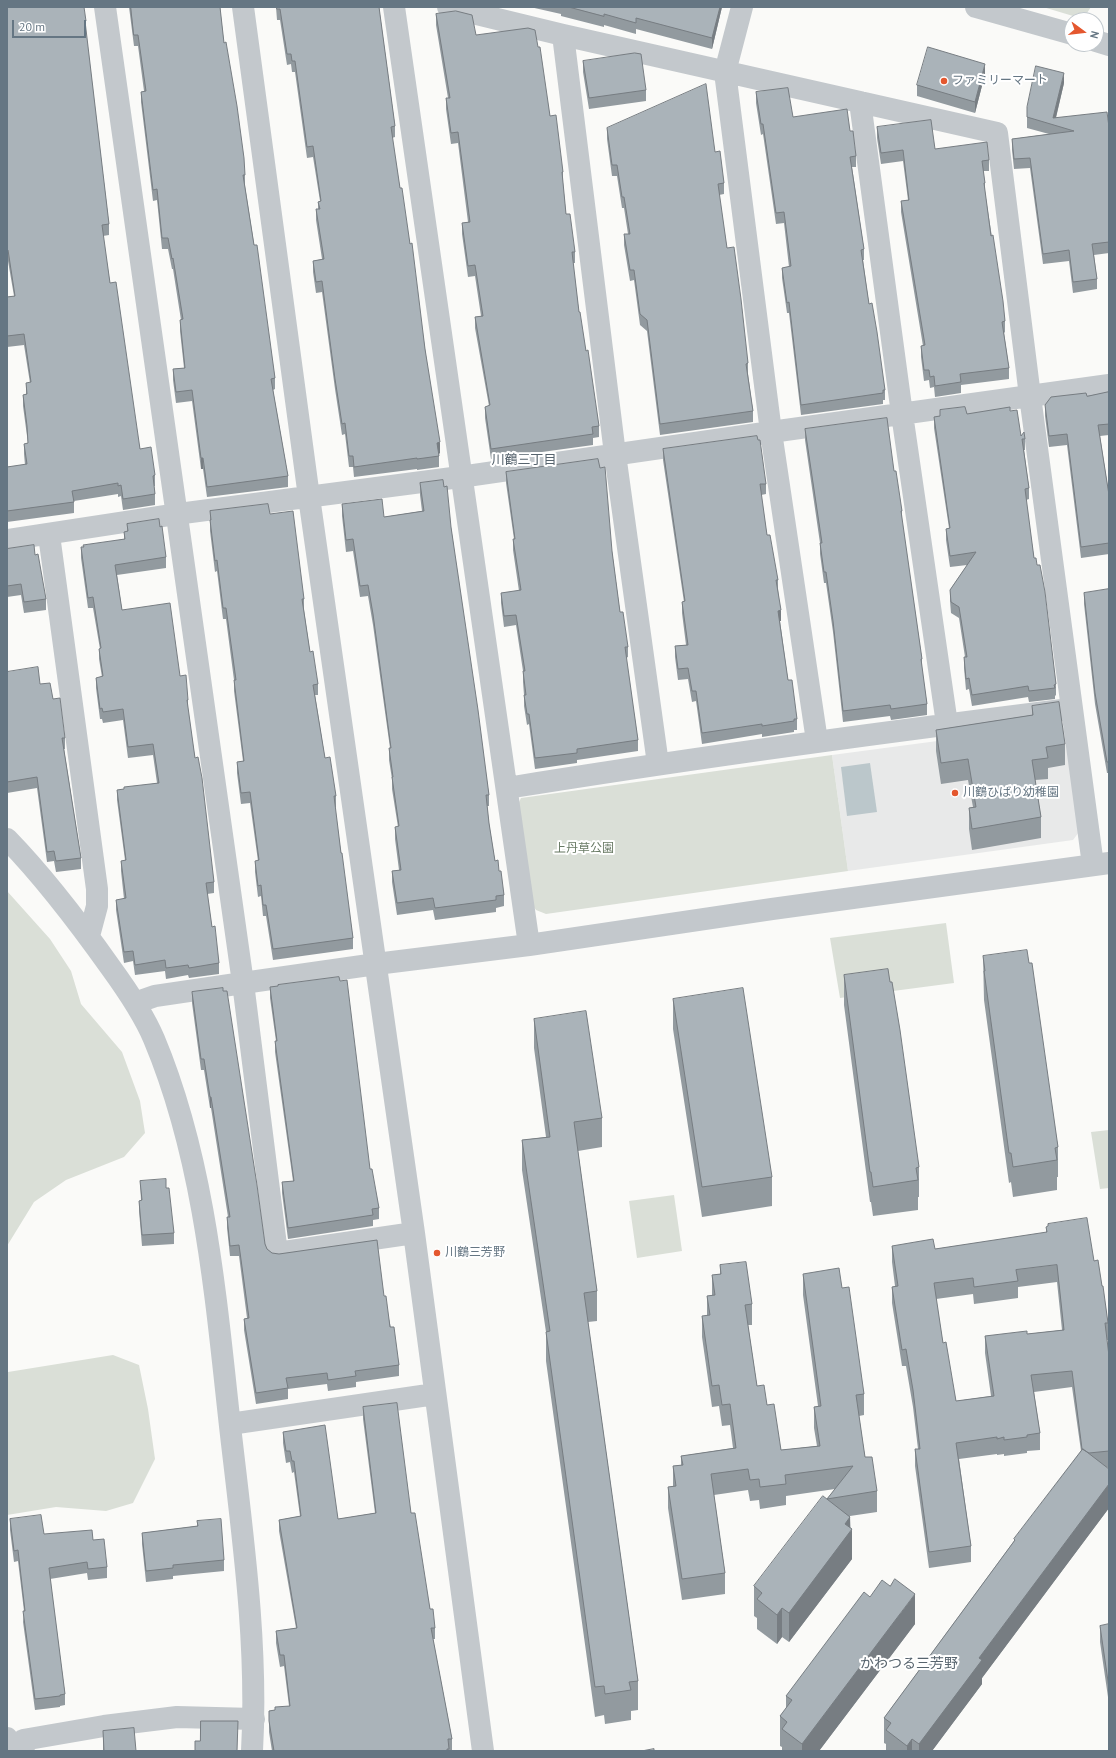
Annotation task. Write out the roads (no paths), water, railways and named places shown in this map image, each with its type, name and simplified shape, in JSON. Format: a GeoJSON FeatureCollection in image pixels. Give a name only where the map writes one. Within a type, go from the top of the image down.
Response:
{"type":"FeatureCollection","features":[{"type":"Feature","properties":{"kind":"street"},"geometry":{"type":"LineString","coordinates":[[105,7],[243,983],[277,1253],[414,1232]]}},
{"type":"Feature","properties":{"kind":"street"},"geometry":{"type":"LineString","coordinates":[[243,7],[309,497],[414,1232],[483,1751]]}},
{"type":"Feature","properties":{"kind":"street"},"geometry":{"type":"LineString","coordinates":[[394,7],[460,478],[529,945]]}},
{"type":"Feature","properties":{"kind":"street"},"geometry":{"type":"LineString","coordinates":[[135,1003],[155,996],[243,983],[376,964],[529,945],[772,909],[1101,864],[1073,709],[1030,396],[997,133],[563,35],[448,7]]}},
{"type":"Feature","properties":{"kind":"street"},"geometry":{"type":"LineString","coordinates":[[742,7],[725,72],[771,432],[818,741]]}},
{"type":"Feature","properties":{"kind":"street"},"geometry":{"type":"LineString","coordinates":[[976,7],[1064,32]]}},
{"type":"Feature","properties":{"kind":"street"},"geometry":{"type":"LineString","coordinates":[[563,35],[615,454],[658,764]]}},
{"type":"Feature","properties":{"kind":"street"},"geometry":{"type":"LineString","coordinates":[[860,102],[902,414],[947,724]]}},
{"type":"Feature","properties":{"kind":"street"},"geometry":{"type":"LineString","coordinates":[[7,540],[48,535],[177,514],[460,478],[615,454],[1109,385]]}},
{"type":"Feature","properties":{"kind":"street"},"geometry":{"type":"LineString","coordinates":[[48,535],[97,889],[97,906],[89,936]]}},
{"type":"Feature","properties":{"kind":"street"},"geometry":{"type":"LineString","coordinates":[[507,788],[818,741],[1073,709]]}},
{"type":"Feature","properties":{"kind":"street"},"geometry":{"type":"LineString","coordinates":[[7,838],[89,936],[135,1003],[154,1038],[179,1112],[190,1151],[211,1260],[248,1587],[254,1719],[252,1751]]}},
{"type":"Feature","properties":{"kind":"street"},"geometry":{"type":"LineString","coordinates":[[230,1424],[435,1394]]}},
{"type":"Feature","properties":{"kind":"street"},"geometry":{"type":"LineString","coordinates":[[14,1743],[104,1726],[176,1717],[254,1719]]}},
{"type":"Feature","properties":{"kind":"place","name":"ファミリーマート"},"geometry":{"type":"Point","coordinates":[944,81]}},
{"type":"Feature","properties":{"kind":"place","name":"川鶴ひばり幼稚園"},"geometry":{"type":"Point","coordinates":[955,793]}},
{"type":"Feature","properties":{"kind":"place","name":"川鶴三芳野"},"geometry":{"type":"Point","coordinates":[437,1253]}},
{"type":"Feature","properties":{"kind":"district","name":"川鶴三丁目"},"geometry":{"type":"Point","coordinates":[524,460]}},
{"type":"Feature","properties":{"kind":"district","name":"かわつる三芳野"},"geometry":{"type":"Point","coordinates":[909,1664]}},
{"type":"Feature","properties":{"kind":"park label","name":"上丹草公園"},"geometry":{"type":"Point","coordinates":[584,849]}}]}
